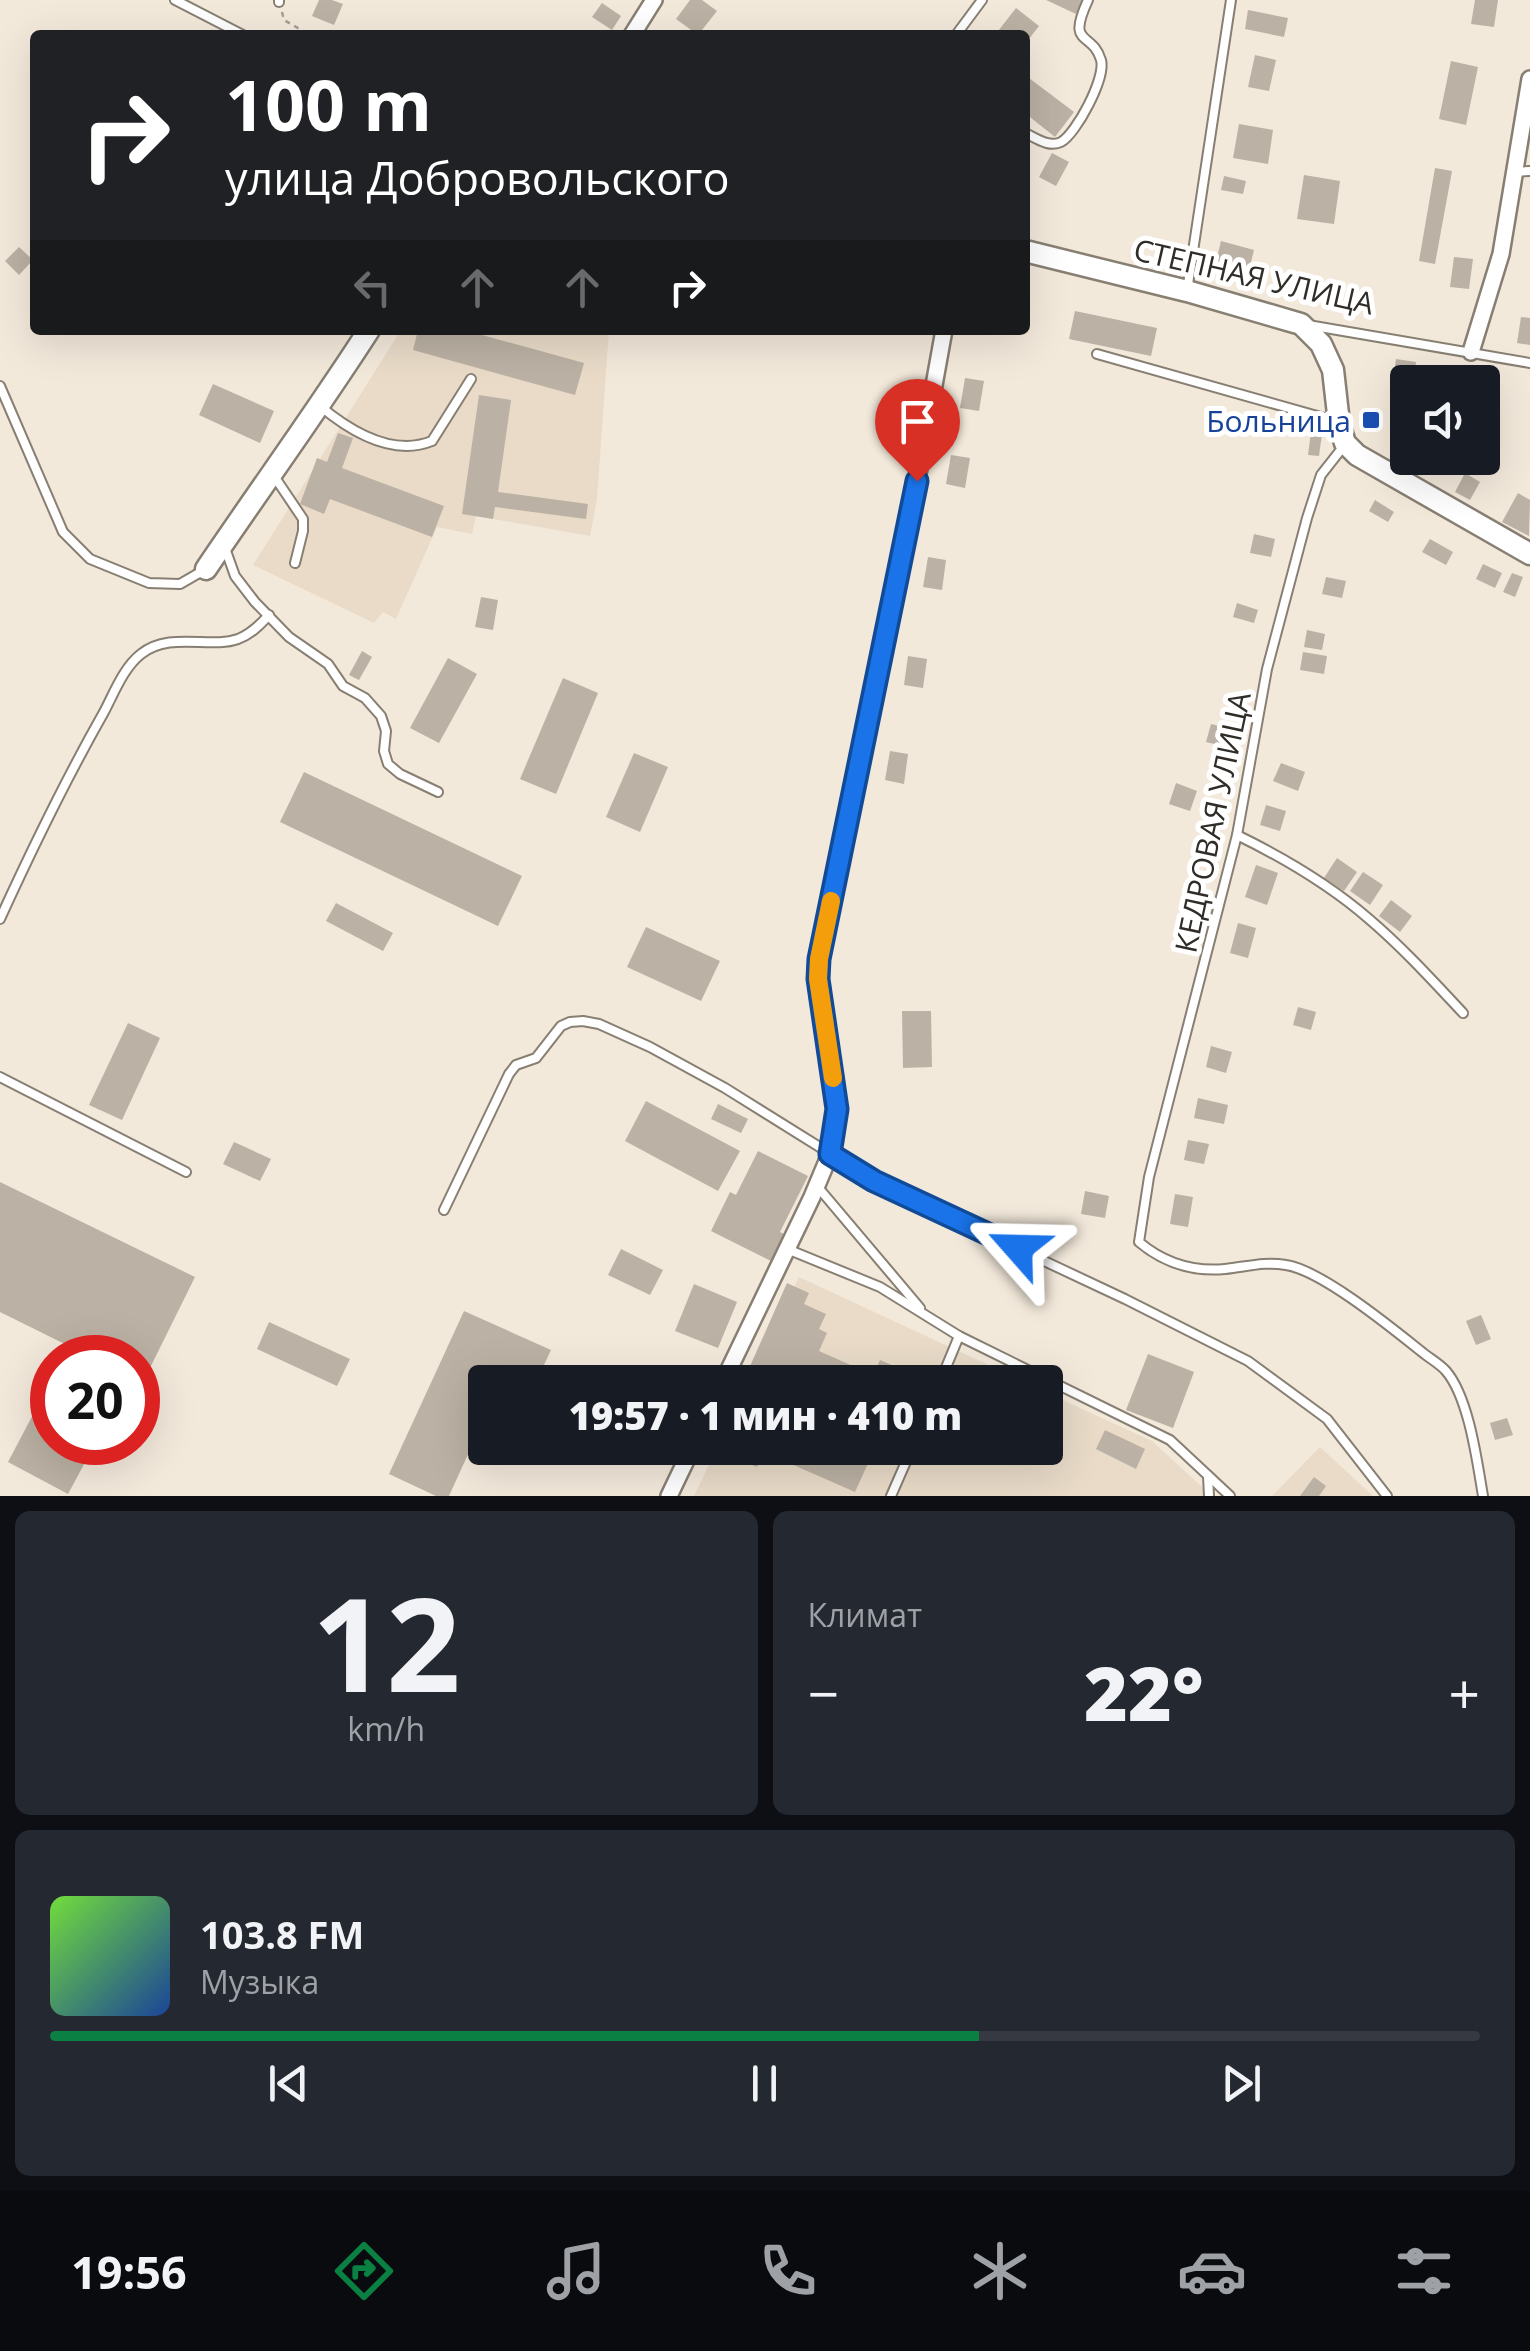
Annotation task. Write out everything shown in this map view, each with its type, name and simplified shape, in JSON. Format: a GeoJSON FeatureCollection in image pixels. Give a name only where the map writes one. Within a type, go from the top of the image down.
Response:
{"type":"FeatureCollection","features":[{"type":"Feature","properties":{"kind":"street"},"geometry":{"type":"LineString","coordinates":[[635,30],[654,0]]}},
{"type":"Feature","properties":{"kind":"street"},"geometry":{"type":"LineString","coordinates":[[1472,352],[1522,171],[1530,79]]}},
{"type":"Feature","properties":{"kind":"street","name":"СТЕПНАЯ УЛИЦА"},"geometry":{"type":"LineString","coordinates":[[1030,252],[1301,324]]}},
{"type":"Feature","properties":{"kind":"street"},"geometry":{"type":"LineString","coordinates":[[1301,324],[1321,344],[1333,370],[1342,433],[1356,455],[1530,554]]}},
{"type":"Feature","properties":{"kind":"street"},"geometry":{"type":"LineString","coordinates":[[206,569],[367,335]]}},
{"type":"Feature","properties":{"kind":"street"},"geometry":{"type":"LineString","coordinates":[[731,1365],[830,1154],[837,1109],[818,979],[819,959],[910,518],[943,335]]}},
{"type":"Feature","properties":{"kind":"street"},"geometry":{"type":"LineString","coordinates":[[669,1496],[684,1465]]}},
{"type":"Feature","properties":{"kind":"lane"},"geometry":{"type":"LineString","coordinates":[[174,0],[233,30]]}},
{"type":"Feature","properties":{"kind":"lane"},"geometry":{"type":"LineString","coordinates":[[960,30],[982,0]]}},
{"type":"Feature","properties":{"kind":"lane"},"geometry":{"type":"LineString","coordinates":[[1030,135],[1048,144],[1060,143],[1094,97],[1102,61],[1082,37],[1078,25],[1088,0]]}},
{"type":"Feature","properties":{"kind":"lane"},"geometry":{"type":"LineString","coordinates":[[1187,291],[1231,0]]}},
{"type":"Feature","properties":{"kind":"lane","name":"СТЕПНАЯ УЛИЦА"},"geometry":{"type":"LineString","coordinates":[[1301,324],[1530,363]]}},
{"type":"Feature","properties":{"kind":"lane"},"geometry":{"type":"LineString","coordinates":[[1098,354],[1342,433]]}},
{"type":"Feature","properties":{"kind":"lane"},"geometry":{"type":"LineString","coordinates":[[320,406],[343,425],[380,442],[422,446],[432,441],[470,379]]}},
{"type":"Feature","properties":{"kind":"lane"},"geometry":{"type":"LineString","coordinates":[[0,386],[63,532],[90,559],[149,583],[180,584],[206,569]]}},
{"type":"Feature","properties":{"kind":"lane","name":"КЕДРОВАЯ УЛИЦА"},"geometry":{"type":"LineString","coordinates":[[1342,433],[1321,475],[1307,518],[1267,669],[1238,835],[1149,1177],[1139,1242],[1155,1256],[1188,1268],[1289,1265],[1318,1277],[1386,1324],[1446,1371],[1470,1428],[1483,1496]]}},
{"type":"Feature","properties":{"kind":"lane"},"geometry":{"type":"LineString","coordinates":[[272,472],[303,519],[304,531],[295,562]]}},
{"type":"Feature","properties":{"kind":"lane"},"geometry":{"type":"LineString","coordinates":[[224,544],[235,576],[268,616],[328,664],[344,686],[365,698],[382,716],[388,764],[438,792]]}},
{"type":"Feature","properties":{"kind":"lane"},"geometry":{"type":"LineString","coordinates":[[0,918],[96,724],[141,654],[165,642],[236,640],[268,616]]}},
{"type":"Feature","properties":{"kind":"lane"},"geometry":{"type":"LineString","coordinates":[[1238,835],[1281,857],[1367,917],[1462,1014]]}},
{"type":"Feature","properties":{"kind":"lane"},"geometry":{"type":"LineString","coordinates":[[444,1210],[516,1065],[544,1052],[561,1026],[583,1021],[599,1024],[725,1088],[874,1181],[1248,1360],[1327,1419],[1388,1496]]}},
{"type":"Feature","properties":{"kind":"lane"},"geometry":{"type":"LineString","coordinates":[[0,1077],[186,1172]]}},
{"type":"Feature","properties":{"kind":"lane"},"geometry":{"type":"LineString","coordinates":[[816,1186],[929,1318]]}},
{"type":"Feature","properties":{"kind":"lane"},"geometry":{"type":"LineString","coordinates":[[787,1249],[880,1287],[958,1336],[1170,1440],[1230,1496]]}},
{"type":"Feature","properties":{"kind":"lane"},"geometry":{"type":"LineString","coordinates":[[947,1365],[958,1336]]}},
{"type":"Feature","properties":{"kind":"lane"},"geometry":{"type":"LineString","coordinates":[[891,1496],[905,1465]]}},
{"type":"Feature","properties":{"kind":"lane"},"geometry":{"type":"LineString","coordinates":[[1208,1476],[1209,1496]]}},
{"type":"Feature","properties":{"kind":"path"},"geometry":{"type":"LineString","coordinates":[[279,1],[284,20],[301,30]]}},
{"type":"Feature","properties":{"kind":"shaded area"},"geometry":{"type":"Polygon","coordinates":[[[398,335],[609,335],[597,499],[590,536],[476,516],[472,534],[437,527],[396,619],[383,612],[374,623],[253,565],[398,335]]]}},
{"type":"Feature","properties":{"kind":"shaded area"},"geometry":{"type":"Polygon","coordinates":[[[799,1277],[988,1365],[756,1365],[799,1277]]]}},
{"type":"Feature","properties":{"kind":"shaded area"},"geometry":{"type":"Polygon","coordinates":[[[1063,1400],[1152,1441],[1212,1496],[694,1496],[709,1465],[1063,1465],[1063,1400]]]}},
{"type":"Feature","properties":{"kind":"shaded area"},"geometry":{"type":"Polygon","coordinates":[[[1320,1447],[1373,1496],[1272,1496],[1320,1447]]]}},
{"type":"Feature","properties":{"kind":"building"},"geometry":{"type":"Polygon","coordinates":[[[319,0],[343,4],[334,25],[312,16],[319,0]]]}},
{"type":"Feature","properties":{"kind":"building"},"geometry":{"type":"Polygon","coordinates":[[[690,0],[702,0],[717,11],[702,30],[691,30],[676,19],[690,0]]]}},
{"type":"Feature","properties":{"kind":"building"},"geometry":{"type":"Polygon","coordinates":[[[1046,0],[1083,0],[1076,14],[1046,0]]]}},
{"type":"Feature","properties":{"kind":"building"},"geometry":{"type":"Polygon","coordinates":[[[1475,0],[1498,0],[1494,27],[1471,24],[1475,0]]]}},
{"type":"Feature","properties":{"kind":"building"},"geometry":{"type":"Polygon","coordinates":[[[602,3],[621,16],[612,30],[592,17],[602,3]]]}},
{"type":"Feature","properties":{"kind":"building"},"geometry":{"type":"Polygon","coordinates":[[[1016,8],[1039,26],[1030,38],[1030,30],[999,30],[1016,8]]]}},
{"type":"Feature","properties":{"kind":"building"},"geometry":{"type":"Polygon","coordinates":[[[1248,10],[1288,18],[1284,37],[1245,29],[1248,10]]]}},
{"type":"Feature","properties":{"kind":"building"},"geometry":{"type":"Polygon","coordinates":[[[1255,55],[1276,60],[1269,91],[1248,87],[1255,55]]]}},
{"type":"Feature","properties":{"kind":"building"},"geometry":{"type":"Polygon","coordinates":[[[1451,61],[1478,67],[1466,125],[1439,119],[1451,61]]]}},
{"type":"Feature","properties":{"kind":"building"},"geometry":{"type":"Polygon","coordinates":[[[1030,79],[1074,112],[1055,137],[1030,117],[1030,79]]]}},
{"type":"Feature","properties":{"kind":"building"},"geometry":{"type":"Polygon","coordinates":[[[1239,124],[1273,130],[1268,164],[1233,158],[1239,124]]]}},
{"type":"Feature","properties":{"kind":"building"},"geometry":{"type":"Polygon","coordinates":[[[1052,153],[1069,162],[1056,186],[1039,177],[1052,153]]]}},
{"type":"Feature","properties":{"kind":"building"},"geometry":{"type":"Polygon","coordinates":[[[1435,168],[1452,171],[1435,264],[1419,261],[1435,168]]]}},
{"type":"Feature","properties":{"kind":"building"},"geometry":{"type":"Polygon","coordinates":[[[1304,175],[1340,181],[1334,224],[1297,219],[1304,175]]]}},
{"type":"Feature","properties":{"kind":"building"},"geometry":{"type":"Polygon","coordinates":[[[1224,176],[1246,181],[1243,194],[1221,190],[1224,176]]]}},
{"type":"Feature","properties":{"kind":"building"},"geometry":{"type":"Polygon","coordinates":[[[1221,241],[1254,250],[1247,278],[1214,270],[1221,241]]]}},
{"type":"Feature","properties":{"kind":"building"},"geometry":{"type":"Polygon","coordinates":[[[19,247],[30,257],[30,263],[19,275],[5,261],[19,247]]]}},
{"type":"Feature","properties":{"kind":"building"},"geometry":{"type":"Polygon","coordinates":[[[1454,257],[1473,259],[1469,289],[1450,287],[1454,257]]]}},
{"type":"Feature","properties":{"kind":"building"},"geometry":{"type":"Polygon","coordinates":[[[1075,311],[1157,328],[1151,356],[1069,339],[1075,311]]]}},
{"type":"Feature","properties":{"kind":"building"},"geometry":{"type":"Polygon","coordinates":[[[1521,317],[1530,318],[1530,345],[1517,343],[1521,317]]]}},
{"type":"Feature","properties":{"kind":"building"},"geometry":{"type":"Polygon","coordinates":[[[417,335],[482,335],[584,363],[575,395],[413,350],[417,335]]]}},
{"type":"Feature","properties":{"kind":"building"},"geometry":{"type":"Polygon","coordinates":[[[1396,359],[1416,362],[1416,365],[1395,365],[1396,359]]]}},
{"type":"Feature","properties":{"kind":"building"},"geometry":{"type":"Polygon","coordinates":[[[965,378],[984,381],[979,411],[960,408],[965,378]]]}},
{"type":"Feature","properties":{"kind":"building"},"geometry":{"type":"Polygon","coordinates":[[[213,384],[274,411],[260,443],[199,415],[213,384]]]}},
{"type":"Feature","properties":{"kind":"building"},"geometry":{"type":"Polygon","coordinates":[[[479,395],[511,400],[498,492],[588,504],[586,519],[495,507],[493,519],[462,514],[479,395]]]}},
{"type":"Feature","properties":{"kind":"building"},"geometry":{"type":"Polygon","coordinates":[[[1311,432],[1322,434],[1319,456],[1308,455],[1311,432]]]}},
{"type":"Feature","properties":{"kind":"building"},"geometry":{"type":"Polygon","coordinates":[[[338,433],[353,438],[342,468],[444,506],[432,537],[330,499],[324,514],[300,504],[317,458],[327,462],[338,433]]]}},
{"type":"Feature","properties":{"kind":"building"},"geometry":{"type":"Polygon","coordinates":[[[951,455],[970,458],[965,488],[946,484],[951,455]]]}},
{"type":"Feature","properties":{"kind":"building"},"geometry":{"type":"Polygon","coordinates":[[[1464,475],[1480,482],[1470,500],[1455,492],[1464,475]]]}},
{"type":"Feature","properties":{"kind":"building"},"geometry":{"type":"Polygon","coordinates":[[[1518,493],[1530,500],[1529,536],[1502,522],[1518,493]]]}},
{"type":"Feature","properties":{"kind":"building"},"geometry":{"type":"Polygon","coordinates":[[[1375,500],[1394,512],[1388,522],[1369,511],[1375,500]]]}},
{"type":"Feature","properties":{"kind":"building"},"geometry":{"type":"Polygon","coordinates":[[[1254,534],[1275,539],[1271,557],[1250,553],[1254,534]]]}},
{"type":"Feature","properties":{"kind":"building"},"geometry":{"type":"Polygon","coordinates":[[[1430,539],[1453,552],[1446,565],[1422,552],[1430,539]]]}},
{"type":"Feature","properties":{"kind":"building"},"geometry":{"type":"Polygon","coordinates":[[[928,557],[946,560],[942,590],[923,587],[928,557]]]}},
{"type":"Feature","properties":{"kind":"building"},"geometry":{"type":"Polygon","coordinates":[[[1483,564],[1502,573],[1495,588],[1476,579],[1483,564]]]}},
{"type":"Feature","properties":{"kind":"building"},"geometry":{"type":"Polygon","coordinates":[[[1512,573],[1523,577],[1515,597],[1503,592],[1512,573]]]}},
{"type":"Feature","properties":{"kind":"building"},"geometry":{"type":"Polygon","coordinates":[[[1326,577],[1346,581],[1342,598],[1322,594],[1326,577]]]}},
{"type":"Feature","properties":{"kind":"building"},"geometry":{"type":"Polygon","coordinates":[[[481,597],[498,600],[493,630],[475,627],[481,597]]]}},
{"type":"Feature","properties":{"kind":"building"},"geometry":{"type":"Polygon","coordinates":[[[1237,603],[1258,610],[1254,623],[1233,617],[1237,603]]]}},
{"type":"Feature","properties":{"kind":"building"},"geometry":{"type":"Polygon","coordinates":[[[1307,630],[1325,634],[1322,650],[1304,647],[1307,630]]]}},
{"type":"Feature","properties":{"kind":"building"},"geometry":{"type":"Polygon","coordinates":[[[362,651],[372,657],[359,680],[349,675],[362,651]]]}},
{"type":"Feature","properties":{"kind":"building"},"geometry":{"type":"Polygon","coordinates":[[[1303,652],[1327,656],[1324,674],[1300,670],[1303,652]]]}},
{"type":"Feature","properties":{"kind":"building"},"geometry":{"type":"Polygon","coordinates":[[[908,656],[927,659],[923,688],[904,685],[908,656]]]}},
{"type":"Feature","properties":{"kind":"building"},"geometry":{"type":"Polygon","coordinates":[[[448,658],[477,674],[439,743],[410,728],[448,658]]]}},
{"type":"Feature","properties":{"kind":"building"},"geometry":{"type":"Polygon","coordinates":[[[563,678],[598,693],[556,794],[520,779],[563,678]]]}},
{"type":"Feature","properties":{"kind":"building"},"geometry":{"type":"Polygon","coordinates":[[[1211,724],[1227,728],[1223,746],[1206,742],[1211,724]]]}},
{"type":"Feature","properties":{"kind":"building"},"geometry":{"type":"Polygon","coordinates":[[[890,751],[908,754],[904,784],[885,780],[890,751]]]}},
{"type":"Feature","properties":{"kind":"building"},"geometry":{"type":"Polygon","coordinates":[[[634,753],[668,767],[640,832],[606,817],[634,753]]]}},
{"type":"Feature","properties":{"kind":"building"},"geometry":{"type":"Polygon","coordinates":[[[1281,763],[1305,772],[1298,791],[1273,781],[1281,763]]]}},
{"type":"Feature","properties":{"kind":"building"},"geometry":{"type":"Polygon","coordinates":[[[304,772],[522,876],[498,926],[280,822],[304,772]]]}},
{"type":"Feature","properties":{"kind":"building"},"geometry":{"type":"Polygon","coordinates":[[[1176,783],[1197,791],[1190,811],[1169,804],[1176,783]]]}},
{"type":"Feature","properties":{"kind":"building"},"geometry":{"type":"Polygon","coordinates":[[[1266,805],[1286,811],[1280,831],[1260,825],[1266,805]]]}},
{"type":"Feature","properties":{"kind":"building"},"geometry":{"type":"Polygon","coordinates":[[[1337,858],[1357,872],[1344,891],[1324,878],[1337,858]]]}},
{"type":"Feature","properties":{"kind":"building"},"geometry":{"type":"Polygon","coordinates":[[[1256,865],[1278,873],[1267,905],[1245,897],[1256,865]]]}},
{"type":"Feature","properties":{"kind":"building"},"geometry":{"type":"Polygon","coordinates":[[[1363,872],[1383,885],[1370,905],[1350,891],[1363,872]]]}},
{"type":"Feature","properties":{"kind":"building"},"geometry":{"type":"Polygon","coordinates":[[[1391,900],[1412,916],[1400,932],[1379,916],[1391,900]]]}},
{"type":"Feature","properties":{"kind":"building"},"geometry":{"type":"Polygon","coordinates":[[[336,903],[393,933],[383,951],[326,921],[336,903]]]}},
{"type":"Feature","properties":{"kind":"building"},"geometry":{"type":"Polygon","coordinates":[[[1238,923],[1256,928],[1248,958],[1230,953],[1238,923]]]}},
{"type":"Feature","properties":{"kind":"building"},"geometry":{"type":"Polygon","coordinates":[[[646,927],[720,961],[701,1001],[627,967],[646,927]]]}},
{"type":"Feature","properties":{"kind":"building"},"geometry":{"type":"Polygon","coordinates":[[[1298,1007],[1316,1012],[1311,1030],[1293,1025],[1298,1007]]]}},
{"type":"Feature","properties":{"kind":"building"},"geometry":{"type":"Polygon","coordinates":[[[902,1011],[931,1011],[932,1067],[903,1068],[902,1011]]]}},
{"type":"Feature","properties":{"kind":"building"},"geometry":{"type":"Polygon","coordinates":[[[128,1023],[160,1038],[122,1120],[89,1105],[128,1023]]]}},
{"type":"Feature","properties":{"kind":"building"},"geometry":{"type":"Polygon","coordinates":[[[1211,1046],[1232,1052],[1226,1073],[1206,1067],[1211,1046]]]}},
{"type":"Feature","properties":{"kind":"building"},"geometry":{"type":"Polygon","coordinates":[[[1198,1098],[1228,1105],[1224,1124],[1194,1118],[1198,1098]]]}},
{"type":"Feature","properties":{"kind":"building"},"geometry":{"type":"Polygon","coordinates":[[[646,1101],[740,1151],[718,1191],[625,1141],[646,1101]]]}},
{"type":"Feature","properties":{"kind":"building"},"geometry":{"type":"Polygon","coordinates":[[[718,1104],[748,1119],[741,1133],[711,1119],[718,1104]]]}},
{"type":"Feature","properties":{"kind":"building"},"geometry":{"type":"Polygon","coordinates":[[[1188,1140],[1209,1144],[1204,1164],[1184,1160],[1188,1140]]]}},
{"type":"Feature","properties":{"kind":"building"},"geometry":{"type":"Polygon","coordinates":[[[234,1142],[271,1159],[260,1181],[223,1164],[234,1142]]]}},
{"type":"Feature","properties":{"kind":"building"},"geometry":{"type":"Polygon","coordinates":[[[758,1151],[808,1176],[780,1232],[784,1234],[771,1261],[711,1231],[730,1192],[736,1195],[758,1151]]]}},
{"type":"Feature","properties":{"kind":"building"},"geometry":{"type":"Polygon","coordinates":[[[0,1182],[195,1277],[160,1348],[160,1335],[46,1335],[0,1312],[0,1182]]]}},
{"type":"Feature","properties":{"kind":"building"},"geometry":{"type":"Polygon","coordinates":[[[1085,1191],[1109,1196],[1105,1218],[1081,1214],[1085,1191]]]}},
{"type":"Feature","properties":{"kind":"building"},"geometry":{"type":"Polygon","coordinates":[[[1175,1194],[1193,1197],[1188,1227],[1170,1224],[1175,1194]]]}},
{"type":"Feature","properties":{"kind":"building"},"geometry":{"type":"Polygon","coordinates":[[[621,1249],[663,1270],[650,1295],[608,1275],[621,1249]]]}},
{"type":"Feature","properties":{"kind":"building"},"geometry":{"type":"Polygon","coordinates":[[[787,1283],[809,1293],[804,1304],[826,1314],[819,1329],[827,1333],[819,1351],[850,1365],[751,1365],[787,1283]]]}},
{"type":"Feature","properties":{"kind":"building"},"geometry":{"type":"Polygon","coordinates":[[[694,1284],[737,1302],[718,1348],[675,1331],[694,1284]]]}},
{"type":"Feature","properties":{"kind":"building"},"geometry":{"type":"Polygon","coordinates":[[[464,1311],[551,1350],[544,1365],[468,1365],[468,1454],[449,1496],[436,1496],[389,1474],[464,1311]]]}},
{"type":"Feature","properties":{"kind":"building"},"geometry":{"type":"Polygon","coordinates":[[[1481,1315],[1491,1339],[1476,1345],[1466,1321],[1481,1315]]]}},
{"type":"Feature","properties":{"kind":"building"},"geometry":{"type":"Polygon","coordinates":[[[269,1322],[350,1359],[337,1386],[257,1349],[269,1322]]]}},
{"type":"Feature","properties":{"kind":"building"},"geometry":{"type":"Polygon","coordinates":[[[1148,1354],[1194,1372],[1173,1428],[1126,1410],[1148,1354]]]}},
{"type":"Feature","properties":{"kind":"building"},"geometry":{"type":"Polygon","coordinates":[[[1507,1418],[1513,1435],[1495,1440],[1490,1423],[1507,1418]]]}},
{"type":"Feature","properties":{"kind":"building"},"geometry":{"type":"Polygon","coordinates":[[[30,1420],[30,1465],[84,1465],[68,1494],[8,1462],[30,1420]]]}},
{"type":"Feature","properties":{"kind":"building"},"geometry":{"type":"Polygon","coordinates":[[[1105,1430],[1145,1449],[1136,1469],[1096,1449],[1105,1430]]]}},
{"type":"Feature","properties":{"kind":"building"},"geometry":{"type":"Polygon","coordinates":[[[794,1465],[867,1465],[855,1492],[794,1465]]]}},
{"type":"Feature","properties":{"kind":"building"},"geometry":{"type":"Polygon","coordinates":[[[1314,1477],[1326,1486],[1319,1496],[1300,1496],[1314,1477]]]}},
{"type":"Feature","properties":{"kind":"slow traffic"},"geometry":{"type":"LineString","coordinates":[[831,901],[818,979],[833,1078]]}},
{"type":"Feature","properties":{"kind":"place","name":"Больница"},"geometry":{"type":"Point","coordinates":[1371,420]}},
{"type":"Feature","properties":{"kind":"route"},"geometry":{"type":"LineString","coordinates":[[917,481],[819,959],[820,998],[837,1109],[830,1154],[874,1181],[1018,1248]]}}]}
